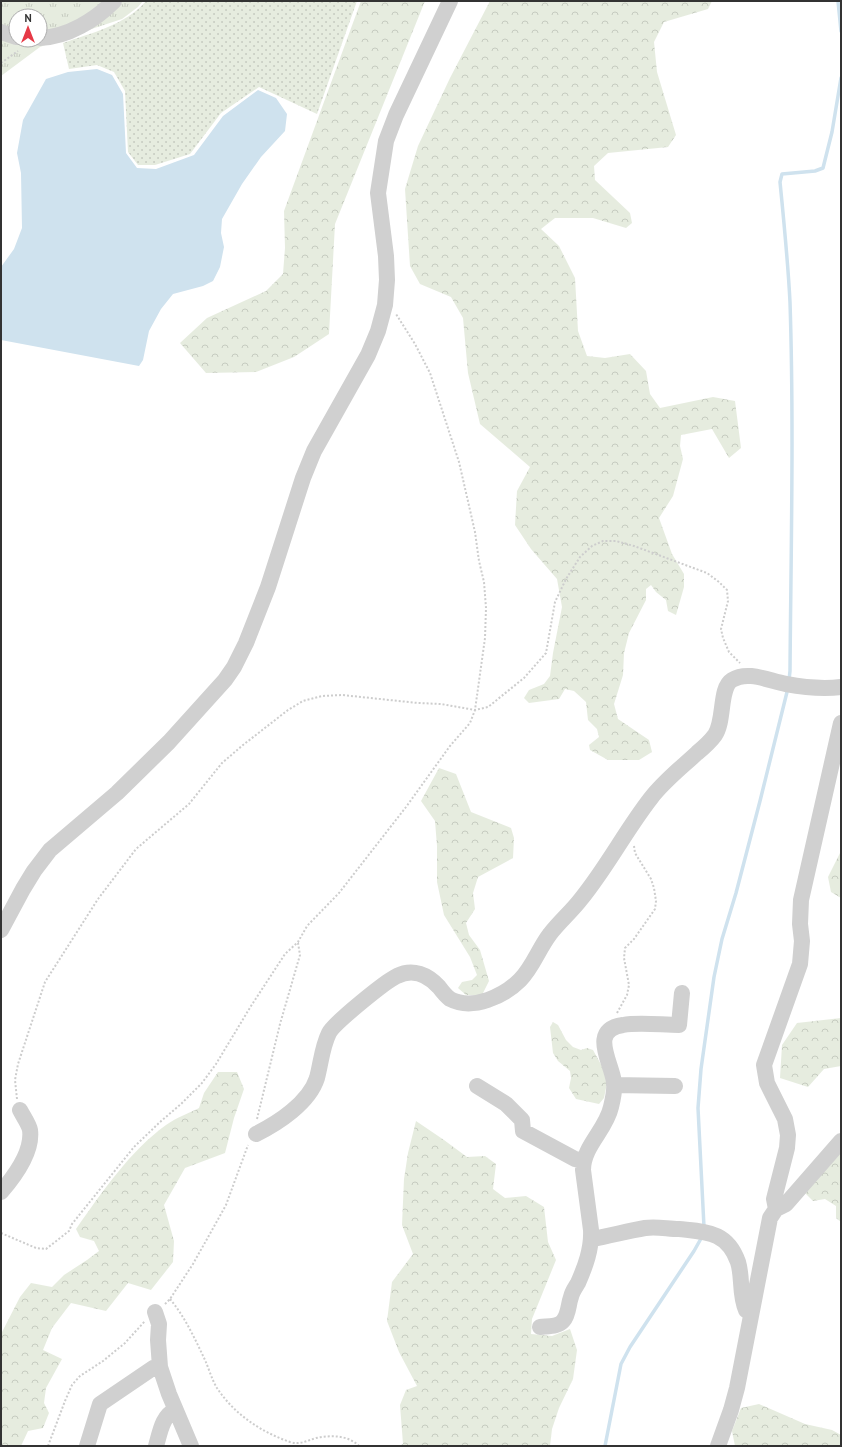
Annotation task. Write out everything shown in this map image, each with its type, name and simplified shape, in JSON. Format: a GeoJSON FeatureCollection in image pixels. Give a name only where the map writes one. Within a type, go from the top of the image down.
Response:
{"type":"FeatureCollection","features":[{"type":"Feature","properties":{"kind":"street"},"geometry":{"type":"LineString","coordinates":[[48,36],[60,34],[82,26],[100,14],[114,1]]}},
{"type":"Feature","properties":{"kind":"street"},"geometry":{"type":"LineString","coordinates":[[1,930],[34,871],[50,850],[117,793],[169,742],[225,680],[234,667],[246,643],[268,587],[303,478],[314,451],[368,355],[378,331],[385,305],[387,280],[386,256],[378,193],[386,142],[396,115],[450,1]]}},
{"type":"Feature","properties":{"kind":"street"},"geometry":{"type":"LineString","coordinates":[[256,1134],[280,1121],[311,1091],[316,1079],[325,1043],[330,1030],[388,981],[400,975],[413,972],[422,974],[430,978],[448,998],[458,1002],[475,1003],[487,1001],[503,993],[519,982],[527,972],[550,934],[581,900],[614,854],[653,795],[715,734],[722,712],[725,689],[730,681],[740,676],[752,676],[787,684],[841,687]]}},
{"type":"Feature","properties":{"kind":"street"},"geometry":{"type":"LineString","coordinates":[[718,1446],[737,1388],[768,1227],[776,1209],[774,1199],[787,1148],[788,1135],[785,1119],[767,1083],[764,1065],[800,964],[802,941],[800,924],[801,900],[841,723]]}},
{"type":"Feature","properties":{"kind":"street"},"geometry":{"type":"LineString","coordinates":[[540,1327],[556,1326],[563,1321],[567,1313],[571,1296],[581,1274],[592,1239],[582,1170],[583,1161],[586,1154],[606,1121],[611,1108],[614,1085],[605,1050],[604,1040],[607,1031],[612,1027],[624,1024],[679,1025],[682,993]]}},
{"type":"Feature","properties":{"kind":"street"},"geometry":{"type":"LineString","coordinates":[[614,1085],[675,1086]]}},
{"type":"Feature","properties":{"kind":"street"},"geometry":{"type":"LineString","coordinates":[[477,1086],[506,1104],[522,1120],[523,1131],[575,1159],[583,1161]]}},
{"type":"Feature","properties":{"kind":"street"},"geometry":{"type":"LineString","coordinates":[[1,1192],[10,1182],[24,1161],[29,1143],[30,1130],[20,1110]]}},
{"type":"Feature","properties":{"kind":"street"},"geometry":{"type":"LineString","coordinates":[[776,1209],[786,1204],[841,1141]]}},
{"type":"Feature","properties":{"kind":"street"},"geometry":{"type":"LineString","coordinates":[[592,1239],[647,1228],[713,1234],[723,1240],[732,1250],[738,1262],[742,1279],[743,1304],[746,1310],[752,1311]]}},
{"type":"Feature","properties":{"kind":"street"},"geometry":{"type":"LineString","coordinates":[[155,1312],[159,1324],[158,1340],[160,1367],[175,1410],[191,1446]]}},
{"type":"Feature","properties":{"kind":"street"},"geometry":{"type":"LineString","coordinates":[[87,1446],[100,1404],[153,1368],[160,1367]]}},
{"type":"Feature","properties":{"kind":"street"},"geometry":{"type":"LineString","coordinates":[[156,1446],[164,1420],[170,1412],[175,1410]]}},
{"type":"Feature","properties":{"kind":"path"},"geometry":{"type":"LineString","coordinates":[[1,63],[14,48]]}},
{"type":"Feature","properties":{"kind":"path"},"geometry":{"type":"LineString","coordinates":[[1,1233],[36,1248],[46,1249],[69,1231],[72,1224],[134,1147],[202,1083],[216,1064],[285,954],[298,942],[307,926],[339,893],[406,808],[450,746],[470,723],[475,710],[485,638],[486,608],[484,582],[479,561],[475,532],[460,462],[430,373],[395,311],[385,305]]}},
{"type":"Feature","properties":{"kind":"path"},"geometry":{"type":"LineString","coordinates":[[20,1110],[16,1094],[15,1080],[18,1064],[45,982],[98,899],[136,849],[189,804],[203,788],[213,773],[232,754],[288,710],[303,701],[322,696],[342,694],[441,704],[475,710],[488,707],[524,678],[546,653],[555,602],[566,580],[580,558],[592,546],[603,541],[616,541],[634,546],[707,573],[720,582],[727,590],[728,602],[720,629],[723,638],[729,652],[752,676]]}},
{"type":"Feature","properties":{"kind":"path"},"geometry":{"type":"LineString","coordinates":[[612,1027],[615,1016],[627,995],[629,985],[624,958],[625,948],[634,939],[655,909],[656,901],[651,879],[635,853],[633,824]]}},
{"type":"Feature","properties":{"kind":"path"},"geometry":{"type":"LineString","coordinates":[[48,1446],[72,1385],[80,1376],[103,1361],[125,1343],[140,1325],[170,1299],[226,1205],[248,1144],[256,1134],[255,1125],[280,1024],[300,955],[298,942]]}},
{"type":"Feature","properties":{"kind":"path"},"geometry":{"type":"LineString","coordinates":[[170,1299],[179,1310],[205,1360],[216,1387],[230,1406],[245,1418],[276,1436],[291,1442],[301,1444],[316,1438],[332,1436],[348,1438],[359,1446]]}},
{"type":"Feature","properties":{"kind":"green space"},"geometry":{"type":"Polygon","coordinates":[[[1,1],[143,1],[138,7],[122,19],[48,44],[48,8],[8,8],[8,48],[39,48],[1,76],[1,1]]]}},
{"type":"Feature","properties":{"kind":"green space"},"geometry":{"type":"Polygon","coordinates":[[[146,1],[357,1],[317,114],[259,87],[221,113],[190,154],[155,165],[138,165],[128,152],[125,91],[114,72],[97,65],[69,69],[63,43],[96,32],[118,22],[129,16],[146,1]]]}},
{"type":"Feature","properties":{"kind":"green space"},"geometry":{"type":"Polygon","coordinates":[[[361,1],[425,1],[335,224],[329,334],[294,357],[256,372],[206,373],[180,343],[207,318],[266,291],[283,274],[285,248],[284,211],[361,1]]]}},
{"type":"Feature","properties":{"kind":"green space"},"geometry":{"type":"Polygon","coordinates":[[[490,1],[712,1],[708,9],[664,22],[654,42],[657,72],[676,135],[668,147],[608,153],[594,166],[595,180],[630,213],[632,223],[626,228],[593,218],[555,218],[541,229],[559,246],[575,278],[578,331],[587,356],[605,358],[630,354],[646,371],[650,394],[660,408],[713,397],[735,401],[741,448],[729,458],[712,429],[681,435],[680,446],[683,459],[673,496],[659,518],[672,554],[684,574],[684,587],[676,615],[668,611],[666,600],[656,592],[651,585],[646,589],[646,600],[629,633],[624,653],[623,675],[614,704],[618,719],[649,740],[652,752],[639,760],[608,760],[590,750],[589,745],[599,737],[597,729],[588,720],[586,702],[574,691],[565,689],[559,699],[529,703],[524,698],[529,690],[544,684],[550,676],[562,607],[557,579],[531,549],[515,525],[517,491],[530,467],[480,424],[468,373],[463,318],[451,297],[420,284],[410,266],[405,189],[418,146],[450,78],[490,1]]]}},
{"type":"Feature","properties":{"kind":"green space"},"geometry":{"type":"Polygon","coordinates":[[[439,768],[456,774],[471,812],[511,828],[514,838],[513,858],[478,877],[473,893],[475,909],[466,923],[469,935],[480,950],[489,981],[482,995],[466,995],[458,988],[462,982],[472,980],[477,975],[470,957],[444,915],[437,882],[435,821],[421,801],[439,768]]]}},
{"type":"Feature","properties":{"kind":"green space"},"geometry":{"type":"Polygon","coordinates":[[[841,851],[841,898],[831,892],[828,877],[841,851]]]}},
{"type":"Feature","properties":{"kind":"green space"},"geometry":{"type":"Polygon","coordinates":[[[841,1018],[841,1066],[824,1069],[808,1087],[780,1078],[782,1045],[797,1023],[841,1018]]]}},
{"type":"Feature","properties":{"kind":"green space"},"geometry":{"type":"Polygon","coordinates":[[[553,1022],[558,1025],[566,1040],[573,1047],[581,1050],[587,1048],[593,1050],[603,1068],[607,1083],[604,1098],[599,1104],[576,1099],[569,1088],[571,1078],[570,1071],[558,1061],[553,1053],[550,1027],[553,1022]]]}},
{"type":"Feature","properties":{"kind":"green space"},"geometry":{"type":"Polygon","coordinates":[[[218,1072],[237,1072],[244,1089],[234,1118],[225,1153],[185,1168],[164,1205],[174,1241],[173,1262],[151,1290],[128,1283],[106,1311],[71,1303],[52,1328],[43,1350],[62,1359],[46,1388],[44,1403],[49,1413],[43,1428],[28,1431],[21,1446],[1,1446],[1,1334],[20,1297],[31,1283],[52,1287],[64,1275],[99,1251],[94,1241],[80,1237],[76,1229],[117,1173],[140,1147],[166,1125],[199,1108],[204,1093],[218,1072]]]}},
{"type":"Feature","properties":{"kind":"green space"},"geometry":{"type":"Polygon","coordinates":[[[416,1121],[467,1157],[485,1156],[496,1164],[493,1189],[505,1198],[526,1196],[544,1207],[548,1242],[556,1260],[532,1319],[531,1334],[552,1336],[570,1329],[577,1350],[573,1379],[559,1408],[552,1429],[550,1446],[398,1446],[403,1444],[400,1405],[406,1390],[417,1386],[399,1352],[387,1321],[392,1282],[413,1254],[402,1225],[404,1179],[408,1153],[416,1121]]]}},
{"type":"Feature","properties":{"kind":"green space"},"geometry":{"type":"Polygon","coordinates":[[[841,1151],[841,1222],[836,1218],[836,1206],[825,1199],[813,1201],[805,1193],[841,1151]]]}},
{"type":"Feature","properties":{"kind":"green space"},"geometry":{"type":"Polygon","coordinates":[[[759,1404],[805,1424],[832,1430],[841,1435],[841,1446],[735,1446],[732,1431],[741,1408],[759,1404]]]}},
{"type":"Feature","properties":{"kind":"water"},"geometry":{"type":"Polygon","coordinates":[[[97,69],[112,75],[123,94],[126,153],[137,168],[156,169],[194,155],[223,116],[258,90],[276,98],[287,114],[285,131],[261,157],[242,184],[222,219],[221,233],[224,247],[220,267],[213,281],[203,286],[173,294],[161,309],[149,331],[143,360],[139,366],[1,340],[1,267],[14,249],[22,228],[21,173],[17,153],[23,120],[46,79],[68,72],[97,69]]]}},
{"type":"Feature","properties":{"kind":"waterway"},"geometry":{"type":"LineString","coordinates":[[838,1],[841,31]]}},
{"type":"Feature","properties":{"kind":"waterway"},"geometry":{"type":"LineString","coordinates":[[789,680],[792,394],[790,302],[780,182],[782,174],[815,171],[823,168],[832,132],[841,78]]}},
{"type":"Feature","properties":{"kind":"waterway"},"geometry":{"type":"LineString","coordinates":[[704,1227],[698,1108],[701,1069],[714,977],[722,939],[736,893],[788,688]]}},
{"type":"Feature","properties":{"kind":"waterway"},"geometry":{"type":"LineString","coordinates":[[605,1446],[621,1364],[630,1347],[703,1235]]}}]}
